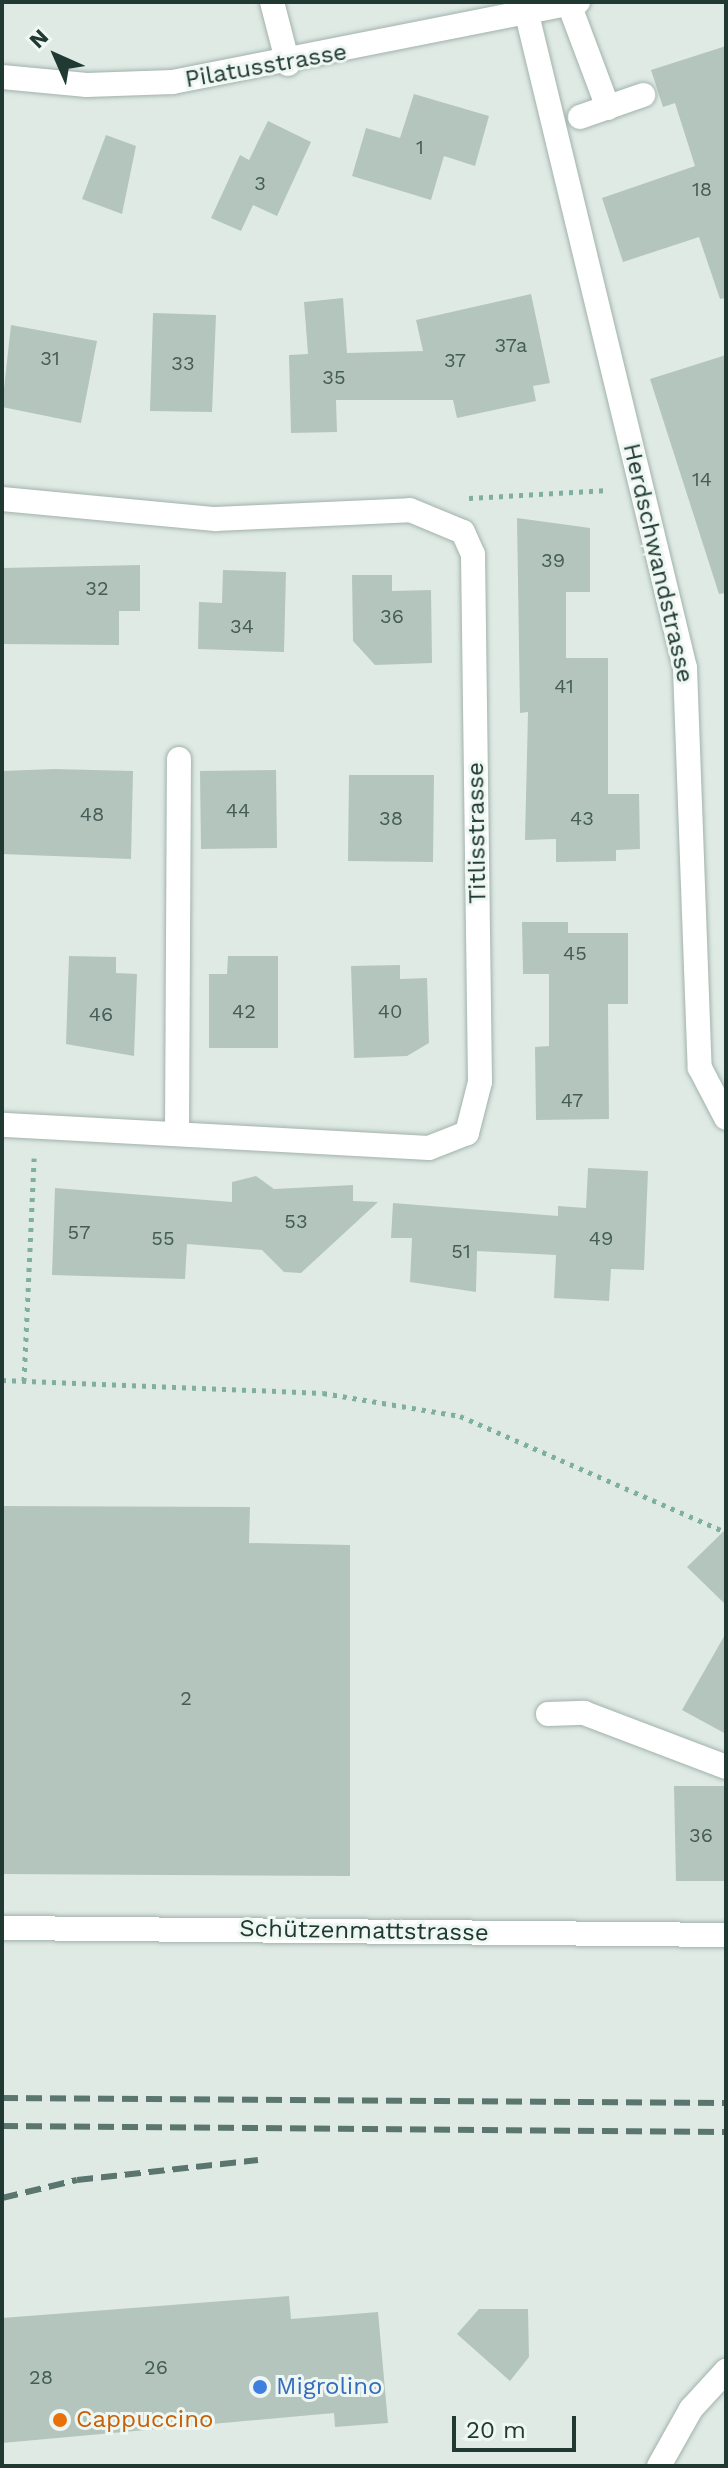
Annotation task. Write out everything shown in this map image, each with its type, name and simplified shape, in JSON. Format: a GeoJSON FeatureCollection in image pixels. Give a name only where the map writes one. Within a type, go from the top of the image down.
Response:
{"type":"FeatureCollection","features":[{"type":"Feature","properties":{"kind":"street"},"geometry":{"type":"LineString","coordinates":[[272,2],[288,64]]}},
{"type":"Feature","properties":{"kind":"street"},"geometry":{"type":"LineString","coordinates":[[525,8],[574,3],[608,108]]}},
{"type":"Feature","properties":{"kind":"street","name":"Pilatusstrasse"},"geometry":{"type":"LineString","coordinates":[[2,77],[160,83],[288,64],[525,8]]}},
{"type":"Feature","properties":{"kind":"street","name":"Herdschwandstrasse"},"geometry":{"type":"LineString","coordinates":[[525,8],[685,668],[700,1068],[726,1118]]}},
{"type":"Feature","properties":{"kind":"street"},"geometry":{"type":"LineString","coordinates":[[580,117],[643,95]]}},
{"type":"Feature","properties":{"kind":"street"},"geometry":{"type":"LineString","coordinates":[[2,499],[215,519],[410,510],[444,521]]}},
{"type":"Feature","properties":{"kind":"street","name":"Titlisstrasse"},"geometry":{"type":"LineString","coordinates":[[2,1125],[429,1148],[467,1133],[480,1082],[473,554],[463,532],[444,521]]}},
{"type":"Feature","properties":{"kind":"street"},"geometry":{"type":"LineString","coordinates":[[177,1134],[179,759]]}},
{"type":"Feature","properties":{"kind":"street"},"geometry":{"type":"LineString","coordinates":[[548,1714],[584,1713],[726,1767]]}},
{"type":"Feature","properties":{"kind":"street","name":"Schützenmattstrasse"},"geometry":{"type":"LineString","coordinates":[[2,1928],[726,1935]]}},
{"type":"Feature","properties":{"kind":"street"},"geometry":{"type":"LineString","coordinates":[[659,2466],[691,2409],[726,2371]]}},
{"type":"Feature","properties":{"kind":"path"},"geometry":{"type":"LineString","coordinates":[[444,521],[474,493],[642,489]]}},
{"type":"Feature","properties":{"kind":"path"},"geometry":{"type":"LineString","coordinates":[[24,1381],[34,1154]]}},
{"type":"Feature","properties":{"kind":"path"},"geometry":{"type":"LineString","coordinates":[[2,1380],[323,1393],[460,1416],[726,1532]]}},
{"type":"Feature","properties":{"kind":"building"},"geometry":{"type":"Polygon","coordinates":[[[726,46],[726,298],[720,299],[699,237],[623,262],[602,198],[695,166],[675,103],[663,107],[651,70],[726,46]]]}},
{"type":"Feature","properties":{"kind":"building"},"geometry":{"type":"Polygon","coordinates":[[[414,94],[489,116],[475,166],[444,156],[431,200],[352,176],[366,128],[400,138],[414,94]]]}},
{"type":"Feature","properties":{"kind":"building"},"geometry":{"type":"Polygon","coordinates":[[[268,121],[311,142],[277,216],[253,205],[241,231],[211,218],[240,155],[249,160],[268,121]]]}},
{"type":"Feature","properties":{"kind":"building"},"geometry":{"type":"Polygon","coordinates":[[[106,135],[136,146],[122,214],[82,199],[106,135]]]}},
{"type":"Feature","properties":{"kind":"building"},"geometry":{"type":"Polygon","coordinates":[[[531,294],[550,383],[533,386],[536,401],[457,418],[453,400],[336,400],[337,432],[291,433],[289,355],[308,354],[304,302],[343,298],[347,353],[423,351],[416,320],[531,294]]]}},
{"type":"Feature","properties":{"kind":"building"},"geometry":{"type":"Polygon","coordinates":[[[153,313],[216,315],[212,412],[150,411],[153,313]]]}},
{"type":"Feature","properties":{"kind":"building"},"geometry":{"type":"Polygon","coordinates":[[[11,325],[97,341],[81,423],[2,407],[11,325]]]}},
{"type":"Feature","properties":{"kind":"building"},"geometry":{"type":"Polygon","coordinates":[[[726,355],[726,593],[719,594],[650,379],[726,355]]]}},
{"type":"Feature","properties":{"kind":"building"},"geometry":{"type":"Polygon","coordinates":[[[517,518],[590,528],[590,592],[566,592],[566,658],[608,658],[608,794],[639,794],[640,849],[616,850],[616,861],[556,862],[556,839],[525,840],[528,712],[520,713],[517,518]]]}},
{"type":"Feature","properties":{"kind":"building"},"geometry":{"type":"Polygon","coordinates":[[[140,565],[140,611],[119,611],[119,645],[2,644],[2,568],[140,565]]]}},
{"type":"Feature","properties":{"kind":"building"},"geometry":{"type":"Polygon","coordinates":[[[223,570],[286,572],[284,652],[198,649],[199,602],[222,603],[223,570]]]}},
{"type":"Feature","properties":{"kind":"building"},"geometry":{"type":"Polygon","coordinates":[[[352,575],[392,575],[392,591],[431,590],[432,663],[375,665],[353,641],[352,575]]]}},
{"type":"Feature","properties":{"kind":"building"},"geometry":{"type":"Polygon","coordinates":[[[276,770],[277,848],[201,849],[200,771],[276,770]]]}},
{"type":"Feature","properties":{"kind":"building"},"geometry":{"type":"Polygon","coordinates":[[[2,771],[133,771],[131,859],[2,854],[2,771]]]}},
{"type":"Feature","properties":{"kind":"building"},"geometry":{"type":"Polygon","coordinates":[[[349,775],[434,775],[433,862],[348,861],[349,775]]]}},
{"type":"Feature","properties":{"kind":"building"},"geometry":{"type":"Polygon","coordinates":[[[522,922],[568,922],[568,933],[628,933],[628,1004],[608,1004],[609,1119],[536,1120],[535,1047],[549,1046],[549,974],[523,974],[522,922]]]}},
{"type":"Feature","properties":{"kind":"building"},"geometry":{"type":"Polygon","coordinates":[[[69,956],[116,957],[116,973],[137,974],[134,1056],[66,1044],[69,956]]]}},
{"type":"Feature","properties":{"kind":"building"},"geometry":{"type":"Polygon","coordinates":[[[228,956],[278,956],[278,1048],[209,1048],[209,974],[227,974],[228,956]]]}},
{"type":"Feature","properties":{"kind":"building"},"geometry":{"type":"Polygon","coordinates":[[[400,965],[400,979],[427,978],[429,1043],[407,1056],[354,1058],[351,966],[400,965]]]}},
{"type":"Feature","properties":{"kind":"building"},"geometry":{"type":"Polygon","coordinates":[[[588,1168],[648,1171],[644,1270],[611,1269],[609,1301],[554,1298],[556,1255],[477,1251],[476,1292],[410,1282],[412,1238],[391,1238],[393,1203],[558,1216],[558,1206],[586,1208],[588,1168]]]}},
{"type":"Feature","properties":{"kind":"building"},"geometry":{"type":"Polygon","coordinates":[[[256,1176],[274,1189],[353,1185],[353,1201],[378,1202],[301,1273],[284,1272],[262,1250],[187,1244],[185,1279],[52,1275],[55,1188],[232,1202],[232,1182],[256,1176]]]}},
{"type":"Feature","properties":{"kind":"building"},"geometry":{"type":"Polygon","coordinates":[[[2,1506],[250,1507],[249,1543],[350,1545],[350,1876],[2,1874],[2,1506]]]}},
{"type":"Feature","properties":{"kind":"building"},"geometry":{"type":"Polygon","coordinates":[[[726,1529],[726,1605],[687,1567],[726,1529]]]}},
{"type":"Feature","properties":{"kind":"building"},"geometry":{"type":"Polygon","coordinates":[[[726,1633],[726,1734],[682,1710],[726,1633]]]}},
{"type":"Feature","properties":{"kind":"building"},"geometry":{"type":"Polygon","coordinates":[[[674,1786],[726,1786],[726,1881],[676,1881],[674,1786]]]}},
{"type":"Feature","properties":{"kind":"building"},"geometry":{"type":"Polygon","coordinates":[[[289,2296],[291,2319],[378,2312],[388,2423],[335,2427],[334,2413],[2,2443],[2,2318],[289,2296]]]}},
{"type":"Feature","properties":{"kind":"building"},"geometry":{"type":"Polygon","coordinates":[[[479,2309],[528,2309],[529,2357],[510,2381],[457,2334],[479,2309]]]}},
{"type":"Feature","properties":{"kind":"railway"},"geometry":{"type":"LineString","coordinates":[[2,2098],[726,2103]]}},
{"type":"Feature","properties":{"kind":"railway"},"geometry":{"type":"LineString","coordinates":[[2,2126],[726,2132]]}},
{"type":"Feature","properties":{"kind":"railway"},"geometry":{"type":"LineString","coordinates":[[2,2198],[77,2180],[258,2160]]}},
{"type":"Feature","properties":{"kind":"place","name":"Migrolino"},"geometry":{"type":"Point","coordinates":[260,2387]}},
{"type":"Feature","properties":{"kind":"place","name":"Cappuccino"},"geometry":{"type":"Point","coordinates":[60,2420]}}]}
